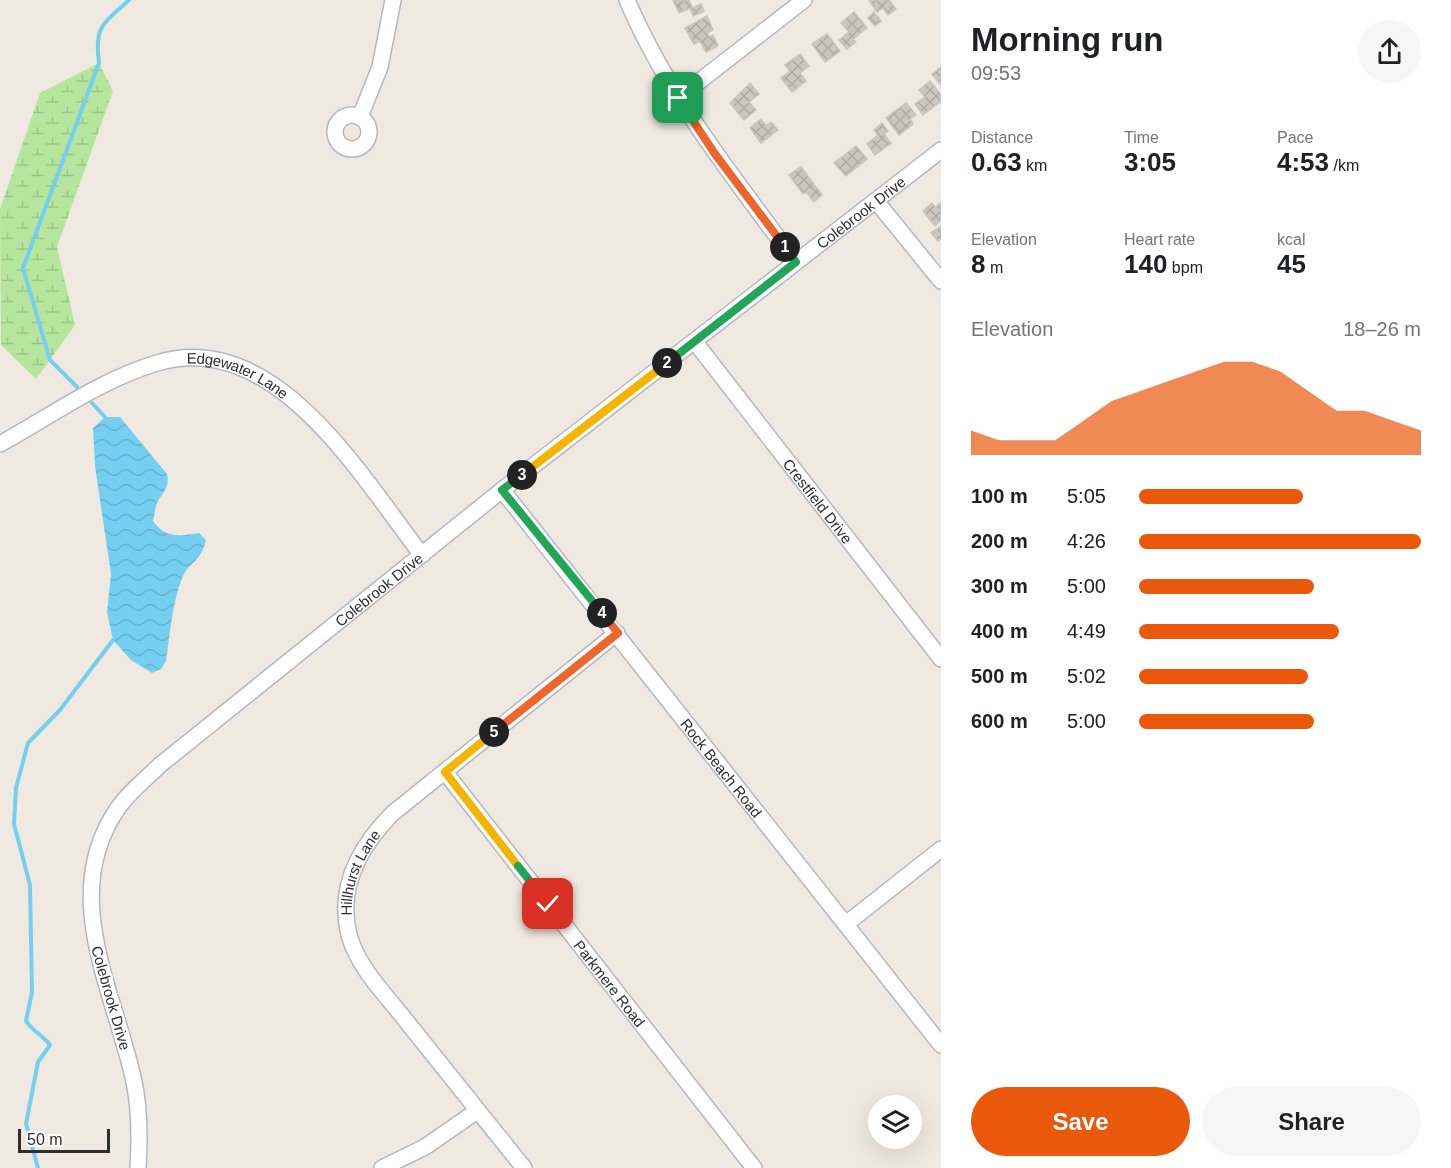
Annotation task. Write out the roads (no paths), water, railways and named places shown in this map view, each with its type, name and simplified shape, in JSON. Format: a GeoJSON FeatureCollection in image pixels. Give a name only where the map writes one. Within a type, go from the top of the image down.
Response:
{"type":"FeatureCollection","features":[{"type":"Feature","properties":{"kind":"street"},"geometry":{"type":"LineString","coordinates":[[360,117],[380,67],[393,0]]}},
{"type":"Feature","properties":{"kind":"street"},"geometry":{"type":"LineString","coordinates":[[627,0],[678,98],[715,154],[796,262]]}},
{"type":"Feature","properties":{"kind":"street"},"geometry":{"type":"LineString","coordinates":[[678,98],[804,0]]}},
{"type":"Feature","properties":{"kind":"street","name":"Colebrook Drive"},"geometry":{"type":"LineString","coordinates":[[138,1168],[139,1119],[134,1078],[111,1002],[91,921],[90,898],[93,871],[100,845],[109,823],[126,799],[160,765],[502,490],[941,150]]}},
{"type":"Feature","properties":{"kind":"street"},"geometry":{"type":"LineString","coordinates":[[876,201],[941,281]]}},
{"type":"Feature","properties":{"kind":"street","name":"Crestfield Drive"},"geometry":{"type":"LineString","coordinates":[[695,342],[941,659]]}},
{"type":"Feature","properties":{"kind":"street","name":"Edgewater Lane"},"geometry":{"type":"LineString","coordinates":[[0,444],[128,374],[158,362],[185,358],[215,359],[257,375],[295,399],[332,439],[422,555]]}},
{"type":"Feature","properties":{"kind":"street","name":"Rock Beach Road"},"geometry":{"type":"LineString","coordinates":[[502,490],[618,633],[941,1045]]}},
{"type":"Feature","properties":{"kind":"street","name":"Hillhurst Lane"},"geometry":{"type":"LineString","coordinates":[[524,1168],[370,974],[350,936],[347,918],[351,875],[361,851],[393,813],[618,633]]}},
{"type":"Feature","properties":{"kind":"street","name":"Parkmere Road"},"geometry":{"type":"LineString","coordinates":[[445,772],[754,1168]]}},
{"type":"Feature","properties":{"kind":"street"},"geometry":{"type":"LineString","coordinates":[[846,924],[941,849]]}},
{"type":"Feature","properties":{"kind":"street"},"geometry":{"type":"LineString","coordinates":[[382,1168],[425,1147],[477,1111]]}},
{"type":"Feature","properties":{"kind":"water"},"geometry":{"type":"Polygon","coordinates":[[[105,417],[120,417],[167,474],[167,485],[157,503],[153,521],[168,533],[180,535],[199,533],[206,540],[201,554],[182,578],[176,598],[166,661],[161,669],[152,673],[131,660],[113,640],[107,612],[111,574],[95,466],[93,428],[105,417]]]}},
{"type":"Feature","properties":{"kind":"waterway"},"geometry":{"type":"LineString","coordinates":[[77,387],[50,360],[23,268],[99,63],[99,33],[107,21],[129,0]]}},
{"type":"Feature","properties":{"kind":"waterway"},"geometry":{"type":"LineString","coordinates":[[92,403],[105,417]]}},
{"type":"Feature","properties":{"kind":"waterway"},"geometry":{"type":"LineString","coordinates":[[38,1168],[26,1124],[38,1062],[50,1045],[26,1021],[32,992],[30,885],[14,824],[16,788],[28,743],[60,710],[113,640]]}}]}
